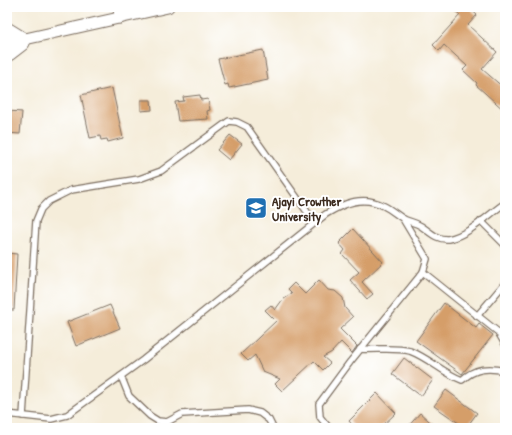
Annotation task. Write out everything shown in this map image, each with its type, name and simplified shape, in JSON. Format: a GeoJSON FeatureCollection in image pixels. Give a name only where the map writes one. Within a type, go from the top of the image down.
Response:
{"type":"FeatureCollection","features":[{"type":"Feature","properties":{"kind":"street"},"geometry":{"type":"LineString","coordinates":[[10,42],[120,13],[168,7]]}},
{"type":"Feature","properties":{"kind":"lane"},"geometry":{"type":"LineString","coordinates":[[23,416],[36,221],[41,209],[49,200],[71,190],[139,179],[161,171],[229,121],[237,122],[247,127],[314,223]]}},
{"type":"Feature","properties":{"kind":"lane"},"geometry":{"type":"LineString","coordinates":[[7,414],[51,419],[67,415],[121,376],[314,223],[339,206],[354,201],[369,201],[383,205],[404,220],[427,259],[423,272],[360,349],[319,404],[320,417],[329,428]]}},
{"type":"Feature","properties":{"kind":"lane"},"geometry":{"type":"LineString","coordinates":[[404,220],[415,222],[439,239],[448,239],[464,233],[505,203]]}},
{"type":"Feature","properties":{"kind":"lane"},"geometry":{"type":"LineString","coordinates":[[480,221],[505,244]]}},
{"type":"Feature","properties":{"kind":"lane"},"geometry":{"type":"LineString","coordinates":[[423,272],[498,332],[505,344]]}},
{"type":"Feature","properties":{"kind":"lane"},"geometry":{"type":"LineString","coordinates":[[477,316],[505,283]]}},
{"type":"Feature","properties":{"kind":"lane"},"geometry":{"type":"LineString","coordinates":[[360,349],[404,350],[411,352],[433,364],[448,375],[462,380],[471,372],[480,369],[505,371]]}},
{"type":"Feature","properties":{"kind":"lane"},"geometry":{"type":"LineString","coordinates":[[121,376],[129,396],[150,416],[158,421],[167,422],[182,414],[248,410],[260,413],[269,420],[273,428]]}},
{"type":"Feature","properties":{"kind":"building"},"geometry":{"type":"Polygon","coordinates":[[[451,7],[468,7],[477,15],[468,25],[497,52],[482,69],[505,89],[505,111],[476,85],[477,83],[463,70],[467,66],[444,45],[439,51],[433,45],[460,15],[451,7]]]}},
{"type":"Feature","properties":{"kind":"building"},"geometry":{"type":"Polygon","coordinates":[[[263,50],[268,80],[229,88],[228,84],[225,85],[218,59],[263,50]]]}},
{"type":"Feature","properties":{"kind":"building"},"geometry":{"type":"Polygon","coordinates":[[[112,88],[123,138],[108,142],[107,139],[101,140],[100,136],[90,138],[81,95],[112,88]]]}},
{"type":"Feature","properties":{"kind":"building"},"geometry":{"type":"Polygon","coordinates":[[[200,95],[201,100],[208,99],[210,110],[207,111],[208,119],[178,121],[175,102],[184,101],[183,97],[200,95]]]}},
{"type":"Feature","properties":{"kind":"building"},"geometry":{"type":"Polygon","coordinates":[[[141,100],[151,100],[152,110],[141,111],[141,100]]]}},
{"type":"Feature","properties":{"kind":"building"},"geometry":{"type":"Polygon","coordinates":[[[7,111],[22,112],[20,134],[7,133],[7,111]]]}},
{"type":"Feature","properties":{"kind":"building"},"geometry":{"type":"Polygon","coordinates":[[[230,135],[242,144],[229,160],[217,150],[230,135]]]}},
{"type":"Feature","properties":{"kind":"building"},"geometry":{"type":"Polygon","coordinates":[[[353,229],[383,262],[362,282],[373,294],[367,299],[350,280],[359,272],[342,254],[345,250],[339,243],[353,229]]]}},
{"type":"Feature","properties":{"kind":"building"},"geometry":{"type":"Polygon","coordinates":[[[7,253],[17,254],[14,310],[7,310],[7,253]]]}},
{"type":"Feature","properties":{"kind":"building"},"geometry":{"type":"Polygon","coordinates":[[[319,280],[328,290],[335,291],[343,298],[345,308],[353,317],[340,329],[357,346],[352,353],[341,342],[332,352],[323,357],[330,363],[323,370],[314,361],[282,391],[275,384],[280,379],[263,372],[255,355],[248,361],[241,354],[276,321],[265,310],[271,305],[275,310],[283,299],[292,293],[288,289],[294,283],[305,294],[319,280]]]}},
{"type":"Feature","properties":{"kind":"building"},"geometry":{"type":"Polygon","coordinates":[[[444,303],[476,328],[479,324],[493,335],[462,374],[416,341],[444,303]]]}},
{"type":"Feature","properties":{"kind":"building"},"geometry":{"type":"Polygon","coordinates":[[[110,305],[120,328],[76,346],[67,322],[110,305]]]}},
{"type":"Feature","properties":{"kind":"building"},"geometry":{"type":"Polygon","coordinates":[[[404,358],[433,380],[421,396],[392,374],[404,358]]]}},
{"type":"Feature","properties":{"kind":"building"},"geometry":{"type":"Polygon","coordinates":[[[446,390],[477,413],[466,428],[434,406],[446,390]]]}},
{"type":"Feature","properties":{"kind":"building"},"geometry":{"type":"Polygon","coordinates":[[[377,393],[396,413],[380,428],[355,428],[349,421],[377,393]]]}},
{"type":"Feature","properties":{"kind":"building"},"geometry":{"type":"Polygon","coordinates":[[[420,413],[437,428],[407,428],[420,413]]]}},
{"type":"Feature","properties":{"kind":"place","name":"Ajayi Crowther University"},"geometry":{"type":"Point","coordinates":[256,208]}}]}
